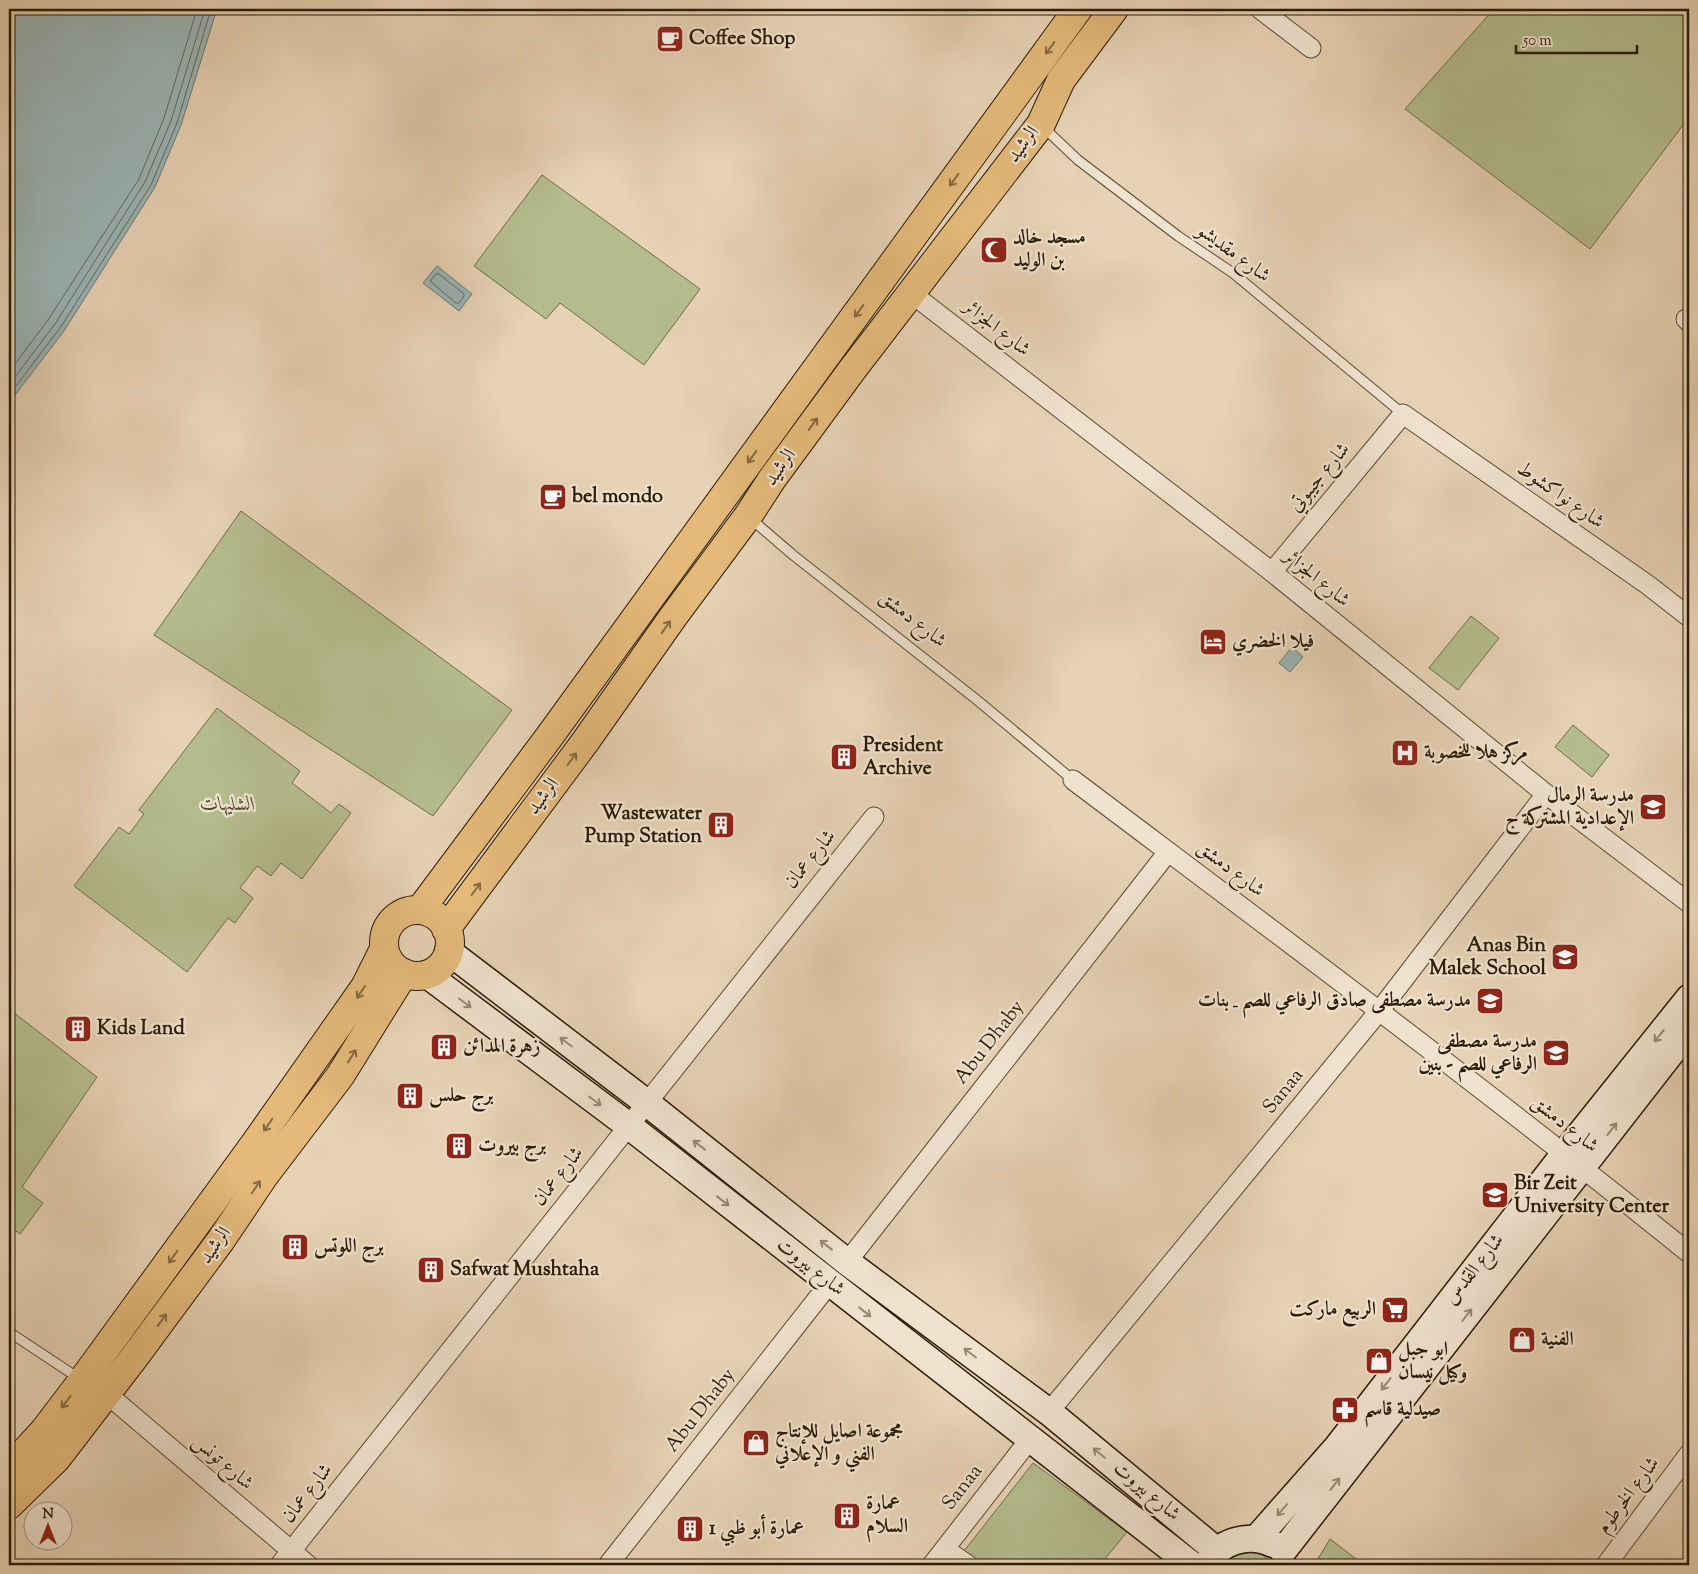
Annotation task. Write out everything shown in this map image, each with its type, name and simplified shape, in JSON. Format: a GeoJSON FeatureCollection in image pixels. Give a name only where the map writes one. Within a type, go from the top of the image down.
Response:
{"type":"FeatureCollection","features":[{"type":"Feature","properties":{"kind":"main road","name":"الرشيد"},"geometry":{"type":"LineString","coordinates":[[420,910],[549,737],[1078,9]]}},
{"type":"Feature","properties":{"kind":"main road","name":"الرشيد"},"geometry":{"type":"LineString","coordinates":[[447,940],[673,617],[748,516],[772,479],[911,293],[1041,124],[1061,80],[1114,9]]}},
{"type":"Feature","properties":{"kind":"main road"},"geometry":{"type":"LineString","coordinates":[[420,910],[431,913],[440,920],[447,940],[444,961],[440,965],[415,974],[395,967],[384,949],[384,939],[392,920],[400,914],[410,911],[420,910]]}},
{"type":"Feature","properties":{"kind":"main road","name":"شارع بيروت"},"geometry":{"type":"LineString","coordinates":[[447,940],[647,1103],[847,1262],[1049,1412],[1212,1558]]}},
{"type":"Feature","properties":{"kind":"main road","name":"الرشيد"},"geometry":{"type":"LineString","coordinates":[[9,1469],[44,1431],[82,1381],[256,1142],[365,987],[384,949]]}},
{"type":"Feature","properties":{"kind":"main road","name":"الرشيد"},"geometry":{"type":"LineString","coordinates":[[9,1505],[56,1459],[107,1394],[221,1240],[264,1176],[415,974]]}},
{"type":"Feature","properties":{"kind":"main road","name":"شارع بيروت"},"geometry":{"type":"LineString","coordinates":[[415,974],[628,1126],[1192,1565]]}},
{"type":"Feature","properties":{"kind":"main road","name":"شارع القدس"},"geometry":{"type":"LineString","coordinates":[[1289,1558],[1689,998]]}},
{"type":"Feature","properties":{"kind":"main road","name":"شارع القدس"},"geometry":{"type":"LineString","coordinates":[[1258,1538],[1338,1446],[1574,1160],[1689,1030]]}},
{"type":"Feature","properties":{"kind":"main road"},"geometry":{"type":"LineString","coordinates":[[1212,1558],[1229,1543],[1243,1538],[1258,1538],[1271,1542],[1289,1558]]}},
{"type":"Feature","properties":{"kind":"street"},"geometry":{"type":"LineString","coordinates":[[1260,9],[1311,48]]}},
{"type":"Feature","properties":{"kind":"street","name":"شارع الجزائر"},"geometry":{"type":"LineString","coordinates":[[911,293],[1272,572],[1546,794],[1689,903]]}},
{"type":"Feature","properties":{"kind":"street","name":"شارع جيبوتي"},"geometry":{"type":"LineString","coordinates":[[1272,572],[1403,414]]}},
{"type":"Feature","properties":{"kind":"street","name":"شارع نواكشوط"},"geometry":{"type":"LineString","coordinates":[[1403,414],[1648,585],[1689,617]]}},
{"type":"Feature","properties":{"kind":"street","name":"شارع دمشق"},"geometry":{"type":"LineString","coordinates":[[1072,780],[1380,1010],[1574,1160],[1689,1253]]}},
{"type":"Feature","properties":{"kind":"street","name":"Sanaa"},"geometry":{"type":"LineString","coordinates":[[1049,1412],[1380,1010],[1546,794]]}},
{"type":"Feature","properties":{"kind":"street","name":"شارع عمان"},"geometry":{"type":"LineString","coordinates":[[285,1559],[874,818]]}},
{"type":"Feature","properties":{"kind":"street","name":"Abu Dhaby"},"geometry":{"type":"LineString","coordinates":[[847,1262],[1168,852]]}},
{"type":"Feature","properties":{"kind":"street","name":"Abu Dhaby"},"geometry":{"type":"LineString","coordinates":[[608,1565],[829,1284]]}},
{"type":"Feature","properties":{"kind":"street","name":"شارع تونس"},"geometry":{"type":"LineString","coordinates":[[107,1394],[285,1559],[308,1565]]}},
{"type":"Feature","properties":{"kind":"street","name":"Sanaa"},"geometry":{"type":"LineString","coordinates":[[932,1565],[1030,1439]]}},
{"type":"Feature","properties":{"kind":"street","name":"شارع الخرطوم"},"geometry":{"type":"LineString","coordinates":[[1606,1565],[1689,1454]]}},
{"type":"Feature","properties":{"kind":"street"},"geometry":{"type":"LineString","coordinates":[[945,1549],[968,1565]]}},
{"type":"Feature","properties":{"kind":"lane","name":"شارع مقديشو"},"geometry":{"type":"LineString","coordinates":[[1041,124],[1078,160],[1178,236],[1226,267],[1403,414]]}},
{"type":"Feature","properties":{"kind":"lane","name":"شارع دمشق"},"geometry":{"type":"LineString","coordinates":[[748,516],[786,550],[977,700],[1072,780]]}},
{"type":"Feature","properties":{"kind":"lane"},"geometry":{"type":"LineString","coordinates":[[9,1332],[82,1381]]}},
{"type":"Feature","properties":{"kind":"green space"},"geometry":{"type":"Polygon","coordinates":[[[1494,9],[1689,9],[1689,117],[1590,249],[1405,109],[1494,9]]]}},
{"type":"Feature","properties":{"kind":"green space"},"geometry":{"type":"Polygon","coordinates":[[[542,175],[700,289],[644,365],[560,303],[546,319],[474,266],[542,175]]]}},
{"type":"Feature","properties":{"kind":"green space"},"geometry":{"type":"Polygon","coordinates":[[[241,511],[512,710],[433,816],[154,635],[241,511]]]}},
{"type":"Feature","properties":{"kind":"green space"},"geometry":{"type":"Polygon","coordinates":[[[1471,616],[1499,638],[1458,690],[1429,668],[1471,616]]]}},
{"type":"Feature","properties":{"kind":"green space","name":"الشليهات"},"geometry":{"type":"Polygon","coordinates":[[[217,708],[300,771],[292,783],[331,813],[339,804],[351,813],[302,879],[281,863],[271,876],[257,866],[240,888],[253,898],[235,923],[228,918],[187,972],[74,886],[119,827],[129,834],[144,814],[139,810],[217,708]]]}},
{"type":"Feature","properties":{"kind":"green space"},"geometry":{"type":"Polygon","coordinates":[[[1573,725],[1609,755],[1592,777],[1555,747],[1573,725]]]}},
{"type":"Feature","properties":{"kind":"green space"},"geometry":{"type":"Polygon","coordinates":[[[9,1009],[97,1077],[22,1187],[43,1203],[20,1234],[9,1226],[9,1009]]]}},
{"type":"Feature","properties":{"kind":"green space"},"geometry":{"type":"Polygon","coordinates":[[[1033,1463],[1127,1532],[1100,1565],[982,1565],[964,1551],[1033,1463]]]}},
{"type":"Feature","properties":{"kind":"green space"},"geometry":{"type":"Polygon","coordinates":[[[1330,1539],[1364,1565],[1315,1565],[1330,1539]]]}},
{"type":"Feature","properties":{"kind":"green space"},"geometry":{"type":"Polygon","coordinates":[[[1253,1552],[1263,1555],[1274,1565],[1224,1565],[1230,1559],[1244,1553],[1253,1552]]]}},
{"type":"Feature","properties":{"kind":"water"},"geometry":{"type":"Polygon","coordinates":[[[9,9],[217,9],[181,125],[155,187],[64,331],[9,403],[9,9]]]}},
{"type":"Feature","properties":{"kind":"water"},"geometry":{"type":"Polygon","coordinates":[[[437,266],[472,294],[459,311],[423,283],[437,266]]]}},
{"type":"Feature","properties":{"kind":"water"},"geometry":{"type":"Polygon","coordinates":[[[1292,647],[1303,657],[1290,672],[1279,663],[1292,647]]]}},
{"type":"Feature","properties":{"kind":"place","name":"Coffee Shop"},"geometry":{"type":"Point","coordinates":[670,39]}},
{"type":"Feature","properties":{"kind":"place","name":"مسجد خالد بن الوليد"},"geometry":{"type":"Point","coordinates":[994,250]}},
{"type":"Feature","properties":{"kind":"place","name":"bel mondo"},"geometry":{"type":"Point","coordinates":[553,497]}},
{"type":"Feature","properties":{"kind":"place","name":"فيلا الخضري"},"geometry":{"type":"Point","coordinates":[1213,642]}},
{"type":"Feature","properties":{"kind":"place","name":"مركز هلا للخصوبة"},"geometry":{"type":"Point","coordinates":[1405,753]}},
{"type":"Feature","properties":{"kind":"place","name":"President Archive"},"geometry":{"type":"Point","coordinates":[844,757]}},
{"type":"Feature","properties":{"kind":"place","name":"مدرسة الرمال الإعدادية المشتركة ج"},"geometry":{"type":"Point","coordinates":[1653,807]}},
{"type":"Feature","properties":{"kind":"place","name":"Wastewater Pump Station"},"geometry":{"type":"Point","coordinates":[721,825]}},
{"type":"Feature","properties":{"kind":"place","name":"Anas Bin Malek School"},"geometry":{"type":"Point","coordinates":[1565,957]}},
{"type":"Feature","properties":{"kind":"place","name":"مدرسة مصطفى صادق الرفاعي للصم _ بنات"},"geometry":{"type":"Point","coordinates":[1490,1001]}},
{"type":"Feature","properties":{"kind":"place","name":"Kids Land"},"geometry":{"type":"Point","coordinates":[78,1029]}},
{"type":"Feature","properties":{"kind":"place","name":"زهرة المدائن"},"geometry":{"type":"Point","coordinates":[444,1047]}},
{"type":"Feature","properties":{"kind":"place","name":"مدرسة مصطفى الرفاعي للصم - بنين"},"geometry":{"type":"Point","coordinates":[1556,1053]}},
{"type":"Feature","properties":{"kind":"place","name":"برج حلس"},"geometry":{"type":"Point","coordinates":[410,1096]}},
{"type":"Feature","properties":{"kind":"place","name":"برج بيروت"},"geometry":{"type":"Point","coordinates":[459,1146]}},
{"type":"Feature","properties":{"kind":"place","name":"Bir Zeit University Center"},"geometry":{"type":"Point","coordinates":[1495,1195]}},
{"type":"Feature","properties":{"kind":"place","name":"برج اللوتس"},"geometry":{"type":"Point","coordinates":[295,1247]}},
{"type":"Feature","properties":{"kind":"place","name":"Safwat Mushtaha"},"geometry":{"type":"Point","coordinates":[431,1270]}},
{"type":"Feature","properties":{"kind":"place","name":"الربيع ماركت"},"geometry":{"type":"Point","coordinates":[1395,1310]}},
{"type":"Feature","properties":{"kind":"place","name":"الفنية"},"geometry":{"type":"Point","coordinates":[1522,1340]}},
{"type":"Feature","properties":{"kind":"place","name":"ابو جبل وكيل نيسان"},"geometry":{"type":"Point","coordinates":[1379,1361]}},
{"type":"Feature","properties":{"kind":"place","name":"صيدلية قاسم"},"geometry":{"type":"Point","coordinates":[1345,1410]}},
{"type":"Feature","properties":{"kind":"place","name":"مجموعة اصايل للإنتاج الفني و الإعلاني"},"geometry":{"type":"Point","coordinates":[756,1443]}},
{"type":"Feature","properties":{"kind":"place","name":"عمارة السلام"},"geometry":{"type":"Point","coordinates":[847,1516]}},
{"type":"Feature","properties":{"kind":"place","name":"عمارة أبو ظبي 1"},"geometry":{"type":"Point","coordinates":[690,1529]}}]}
